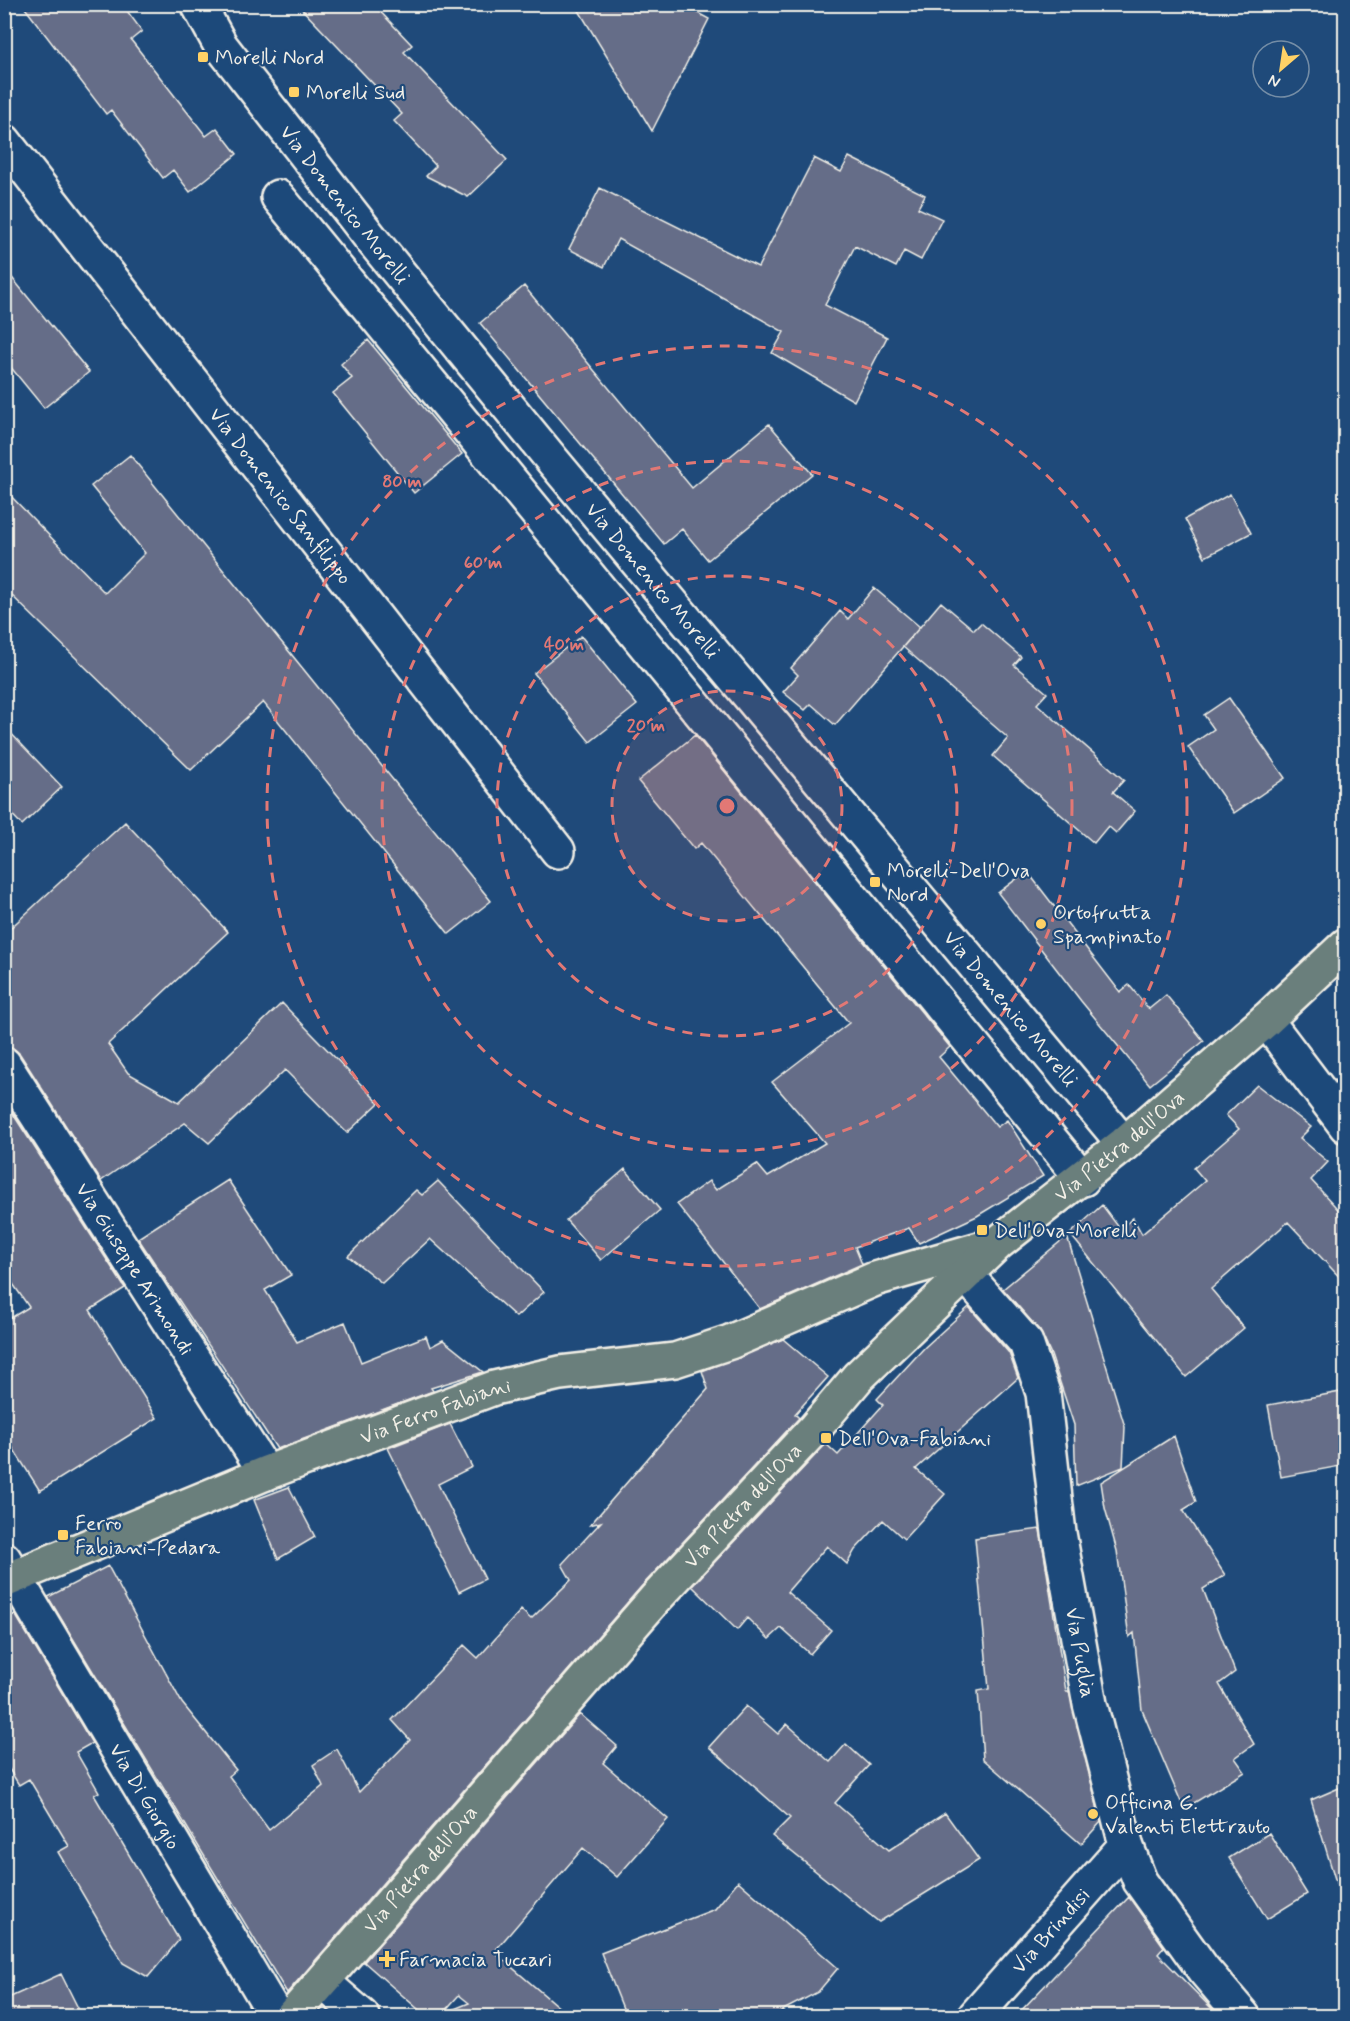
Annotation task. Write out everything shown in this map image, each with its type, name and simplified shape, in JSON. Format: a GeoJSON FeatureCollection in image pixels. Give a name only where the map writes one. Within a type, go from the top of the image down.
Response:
{"type":"FeatureCollection","features":[{"type":"Feature","properties":{"kind":"main road","name":"Via Pietra dell'Ova"},"geometry":{"type":"LineString","coordinates":[[292,2016],[656,1599],[815,1428],[858,1377],[998,1243],[1083,1179],[1124,1144],[1266,1020],[1346,945]]}},
{"type":"Feature","properties":{"kind":"main road","name":"Via Ferro Fabiani"},"geometry":{"type":"LineString","coordinates":[[8,1572],[494,1388],[560,1373],[675,1360],[730,1342],[887,1276],[998,1243]]}},
{"type":"Feature","properties":{"kind":"main road"},"geometry":{"type":"LineString","coordinates":[[887,1276],[917,1288],[922,1298],[923,1315]]}},
{"type":"Feature","properties":{"kind":"street","name":"Via Domenico Morelli"},"geometry":{"type":"LineString","coordinates":[[198,4],[221,46],[373,241],[553,461],[1124,1144]]}},
{"type":"Feature","properties":{"kind":"street","name":"Via Domenico Sanfilippo"},"geometry":{"type":"LineString","coordinates":[[4,141],[558,851]]}},
{"type":"Feature","properties":{"kind":"street"},"geometry":{"type":"LineString","coordinates":[[278,197],[1083,1179]]}},
{"type":"Feature","properties":{"kind":"street"},"geometry":{"type":"LineString","coordinates":[[1266,1020],[1346,1126]]}},
{"type":"Feature","properties":{"kind":"street","name":"Via Giuseppe Arimondi"},"geometry":{"type":"LineString","coordinates":[[4,1064],[267,1473]]}},
{"type":"Feature","properties":{"kind":"street","name":"Via Puglia"},"geometry":{"type":"LineString","coordinates":[[966,1275],[1026,1343],[1043,1393],[1061,1544],[1090,1704],[1126,1845],[1145,1888],[1203,1969],[1243,2016]]}},
{"type":"Feature","properties":{"kind":"street","name":"Via Di Giorgio"},"geometry":{"type":"LineString","coordinates":[[8,1572],[276,2016]]}},
{"type":"Feature","properties":{"kind":"street","name":"Via Brindisi"},"geometry":{"type":"LineString","coordinates":[[975,2016],[1126,1845]]}},
{"type":"Feature","properties":{"kind":"street"},"geometry":{"type":"LineString","coordinates":[[323,1982],[362,2016]]}},
{"type":"Feature","properties":{"kind":"building"},"geometry":{"type":"Polygon","coordinates":[[[22,4],[122,4],[142,31],[131,40],[206,136],[217,128],[237,154],[190,192],[173,170],[163,178],[111,110],[106,114],[22,4]]]}},
{"type":"Feature","properties":{"kind":"building"},"geometry":{"type":"Polygon","coordinates":[[[297,4],[373,4],[412,45],[404,52],[507,160],[468,197],[426,176],[436,166],[394,121],[402,114],[297,4]]]}},
{"type":"Feature","properties":{"kind":"building"},"geometry":{"type":"Polygon","coordinates":[[[575,4],[681,4],[709,19],[652,131],[575,4]]]}},
{"type":"Feature","properties":{"kind":"building"},"geometry":{"type":"Polygon","coordinates":[[[849,157],[925,195],[918,208],[942,219],[921,260],[904,251],[896,267],[855,246],[825,305],[887,337],[854,401],[772,353],[784,332],[618,239],[604,267],[569,249],[600,188],[758,267],[814,158],[841,172],[849,157]]]}},
{"type":"Feature","properties":{"kind":"building"},"geometry":{"type":"Polygon","coordinates":[[[4,268],[89,372],[44,408],[4,359],[4,268]]]}},
{"type":"Feature","properties":{"kind":"building"},"geometry":{"type":"Polygon","coordinates":[[[524,286],[692,488],[769,424],[812,474],[708,560],[682,529],[664,544],[480,323],[524,286]]]}},
{"type":"Feature","properties":{"kind":"building"},"geometry":{"type":"Polygon","coordinates":[[[368,340],[462,454],[414,493],[333,393],[352,378],[341,364],[368,340]]]}},
{"type":"Feature","properties":{"kind":"building"},"geometry":{"type":"Polygon","coordinates":[[[130,455],[491,901],[449,934],[263,702],[191,770],[4,588],[4,489],[105,593],[145,553],[91,486],[130,455]]]}},
{"type":"Feature","properties":{"kind":"building"},"geometry":{"type":"Polygon","coordinates":[[[1230,494],[1251,533],[1205,557],[1185,519],[1230,494]]]}},
{"type":"Feature","properties":{"kind":"building"},"geometry":{"type":"Polygon","coordinates":[[[874,588],[920,627],[835,725],[811,704],[805,710],[783,692],[798,675],[791,668],[840,611],[848,619],[874,588]]]}},
{"type":"Feature","properties":{"kind":"building"},"geometry":{"type":"Polygon","coordinates":[[[941,602],[974,630],[981,623],[1021,657],[1014,665],[1047,693],[1037,704],[1124,780],[1113,792],[1135,811],[1116,833],[1108,826],[1094,843],[993,756],[1008,738],[903,647],[941,602]]]}},
{"type":"Feature","properties":{"kind":"building"},"geometry":{"type":"Polygon","coordinates":[[[581,636],[637,705],[590,742],[534,673],[581,636]]]}},
{"type":"Feature","properties":{"kind":"building"},"geometry":{"type":"Polygon","coordinates":[[[1229,698],[1285,778],[1234,813],[1188,747],[1214,729],[1204,715],[1229,698]]]}},
{"type":"Feature","properties":{"kind":"building"},"geometry":{"type":"Polygon","coordinates":[[[4,726],[62,787],[22,825],[4,806],[4,726]]]}},
{"type":"Feature","properties":{"kind":"building"},"geometry":{"type":"Polygon","coordinates":[[[695,735],[950,1047],[939,1057],[997,1127],[1007,1120],[1043,1176],[977,1216],[919,1243],[909,1228],[855,1247],[862,1264],[760,1309],[677,1204],[709,1181],[716,1190],[757,1164],[768,1177],[825,1143],[772,1082],[849,1023],[701,843],[694,849],[638,781],[695,735]]]}},
{"type":"Feature","properties":{"kind":"building"},"geometry":{"type":"Polygon","coordinates":[[[125,822],[228,932],[108,1044],[128,1073],[179,1102],[282,1003],[379,1103],[347,1133],[285,1070],[209,1143],[185,1123],[101,1181],[20,1054],[4,1045],[4,934],[125,822]]]}},
{"type":"Feature","properties":{"kind":"building"},"geometry":{"type":"Polygon","coordinates":[[[1027,871],[1120,992],[1129,985],[1149,1009],[1166,995],[1204,1041],[1150,1085],[1081,1001],[998,893],[1027,871]]]}},
{"type":"Feature","properties":{"kind":"building"},"geometry":{"type":"Polygon","coordinates":[[[1257,1085],[1311,1127],[1300,1138],[1328,1162],[1311,1180],[1346,1218],[1346,1284],[1288,1222],[1211,1289],[1244,1328],[1186,1377],[1070,1234],[1102,1205],[1120,1229],[1133,1218],[1142,1234],[1205,1181],[1194,1168],[1239,1129],[1226,1115],[1257,1085]]]}},
{"type":"Feature","properties":{"kind":"building"},"geometry":{"type":"Polygon","coordinates":[[[4,1100],[125,1288],[90,1310],[157,1418],[40,1491],[4,1434],[4,1322],[29,1307],[4,1271],[4,1100]]]}},
{"type":"Feature","properties":{"kind":"building"},"geometry":{"type":"Polygon","coordinates":[[[625,1169],[660,1210],[601,1260],[566,1220],[625,1169]]]}},
{"type":"Feature","properties":{"kind":"building"},"geometry":{"type":"Polygon","coordinates":[[[228,1180],[291,1275],[265,1290],[297,1342],[345,1322],[361,1362],[426,1336],[430,1347],[443,1340],[483,1372],[431,1388],[433,1391],[277,1449],[138,1238],[228,1180]]]}},
{"type":"Feature","properties":{"kind":"building"},"geometry":{"type":"Polygon","coordinates":[[[438,1181],[544,1292],[516,1317],[430,1239],[382,1283],[348,1256],[416,1190],[422,1195],[438,1181]]]}},
{"type":"Feature","properties":{"kind":"building"},"geometry":{"type":"Polygon","coordinates":[[[1067,1236],[1125,1427],[1123,1467],[1076,1486],[1074,1425],[1050,1352],[1040,1331],[1003,1289],[1067,1236]]]}},
{"type":"Feature","properties":{"kind":"building"},"geometry":{"type":"Polygon","coordinates":[[[969,1307],[1009,1353],[1018,1378],[916,1469],[945,1494],[904,1539],[883,1520],[855,1550],[847,1564],[827,1546],[787,1592],[831,1630],[810,1654],[781,1628],[769,1639],[747,1618],[737,1630],[692,1586],[826,1444],[838,1455],[883,1405],[877,1399],[925,1347],[969,1307]]]}},
{"type":"Feature","properties":{"kind":"building"},"geometry":{"type":"Polygon","coordinates":[[[783,1339],[828,1377],[795,1414],[799,1418],[641,1587],[287,1993],[48,1597],[108,1566],[182,1703],[236,1770],[229,1776],[269,1830],[323,1786],[313,1765],[337,1749],[359,1792],[410,1740],[392,1720],[464,1645],[478,1658],[521,1610],[531,1619],[571,1580],[562,1564],[601,1522],[590,1525],[708,1389],[702,1371],[783,1339]]]}},
{"type":"Feature","properties":{"kind":"building"},"geometry":{"type":"Polygon","coordinates":[[[1346,1391],[1346,1465],[1281,1477],[1268,1405],[1346,1391]]]}},
{"type":"Feature","properties":{"kind":"building"},"geometry":{"type":"Polygon","coordinates":[[[450,1424],[472,1467],[438,1484],[485,1579],[459,1592],[388,1448],[450,1424]]]}},
{"type":"Feature","properties":{"kind":"building"},"geometry":{"type":"Polygon","coordinates":[[[1174,1436],[1196,1502],[1183,1510],[1225,1575],[1203,1589],[1235,1672],[1219,1684],[1254,1744],[1235,1758],[1245,1772],[1184,1809],[1142,1710],[1134,1633],[1129,1637],[1117,1551],[1105,1508],[1101,1482],[1174,1436]]]}},
{"type":"Feature","properties":{"kind":"building"},"geometry":{"type":"Polygon","coordinates":[[[289,1487],[315,1537],[278,1559],[254,1500],[289,1487]]]}},
{"type":"Feature","properties":{"kind":"building"},"geometry":{"type":"Polygon","coordinates":[[[1040,1529],[1066,1691],[1069,1691],[1101,1822],[1081,1844],[983,1759],[978,1691],[989,1689],[975,1538],[1040,1529]]]}},
{"type":"Feature","properties":{"kind":"building"},"geometry":{"type":"Polygon","coordinates":[[[15,1614],[92,1743],[76,1752],[99,1792],[94,1795],[179,1940],[148,1977],[123,1963],[58,1852],[69,1846],[29,1779],[19,1785],[4,1761],[4,1619],[15,1614]]]}},
{"type":"Feature","properties":{"kind":"building"},"geometry":{"type":"Polygon","coordinates":[[[746,1706],[778,1734],[787,1724],[830,1762],[846,1744],[869,1765],[835,1803],[889,1850],[945,1813],[979,1860],[879,1922],[772,1836],[790,1818],[709,1747],[746,1706]]]}},
{"type":"Feature","properties":{"kind":"building"},"geometry":{"type":"Polygon","coordinates":[[[580,1714],[617,1746],[603,1763],[668,1819],[617,1877],[583,1848],[494,1952],[569,2016],[442,2016],[442,2014],[426,2016],[364,1962],[580,1714]],[[459,1995],[442,2014],[469,2003],[459,1995]]]}},
{"type":"Feature","properties":{"kind":"building"},"geometry":{"type":"Polygon","coordinates":[[[1346,1785],[1346,1888],[1338,1889],[1311,1800],[1346,1785]]]}},
{"type":"Feature","properties":{"kind":"building"},"geometry":{"type":"Polygon","coordinates":[[[1269,1833],[1307,1894],[1267,1919],[1229,1858],[1269,1833]]]}},
{"type":"Feature","properties":{"kind":"building"},"geometry":{"type":"Polygon","coordinates":[[[738,1881],[838,1968],[818,1992],[772,2016],[626,2016],[601,1953],[715,1909],[738,1881]]]}},
{"type":"Feature","properties":{"kind":"building"},"geometry":{"type":"Polygon","coordinates":[[[1129,1897],[1164,1947],[1158,1954],[1219,2016],[1016,2016],[1129,1897]]]}},
{"type":"Feature","properties":{"kind":"building"},"geometry":{"type":"Polygon","coordinates":[[[61,1974],[82,2016],[4,2016],[4,2000],[61,1974]]]}},
{"type":"Feature","properties":{"kind":"place","name":"Morelli Nord"},"geometry":{"type":"Point","coordinates":[203,57]}},
{"type":"Feature","properties":{"kind":"place","name":"Morelli Sud"},"geometry":{"type":"Point","coordinates":[294,92]}},
{"type":"Feature","properties":{"kind":"place","name":"Morelli-Dell'Ova Nord"},"geometry":{"type":"Point","coordinates":[875,882]}},
{"type":"Feature","properties":{"kind":"place","name":"Ortofrutta Spampinato"},"geometry":{"type":"Point","coordinates":[1041,924]}},
{"type":"Feature","properties":{"kind":"place","name":"Dell'Ova-Morelli"},"geometry":{"type":"Point","coordinates":[982,1230]}},
{"type":"Feature","properties":{"kind":"place","name":"Dell'Ova-Fabiani"},"geometry":{"type":"Point","coordinates":[826,1438]}},
{"type":"Feature","properties":{"kind":"place","name":"Ferro Fabiani-Pedara"},"geometry":{"type":"Point","coordinates":[63,1535]}},
{"type":"Feature","properties":{"kind":"place","name":"Officina G. Valenti Elettrauto"},"geometry":{"type":"Point","coordinates":[1093,1814]}},
{"type":"Feature","properties":{"kind":"place","name":"Farmacia Tuccari"},"geometry":{"type":"Point","coordinates":[387,1959]}}]}
